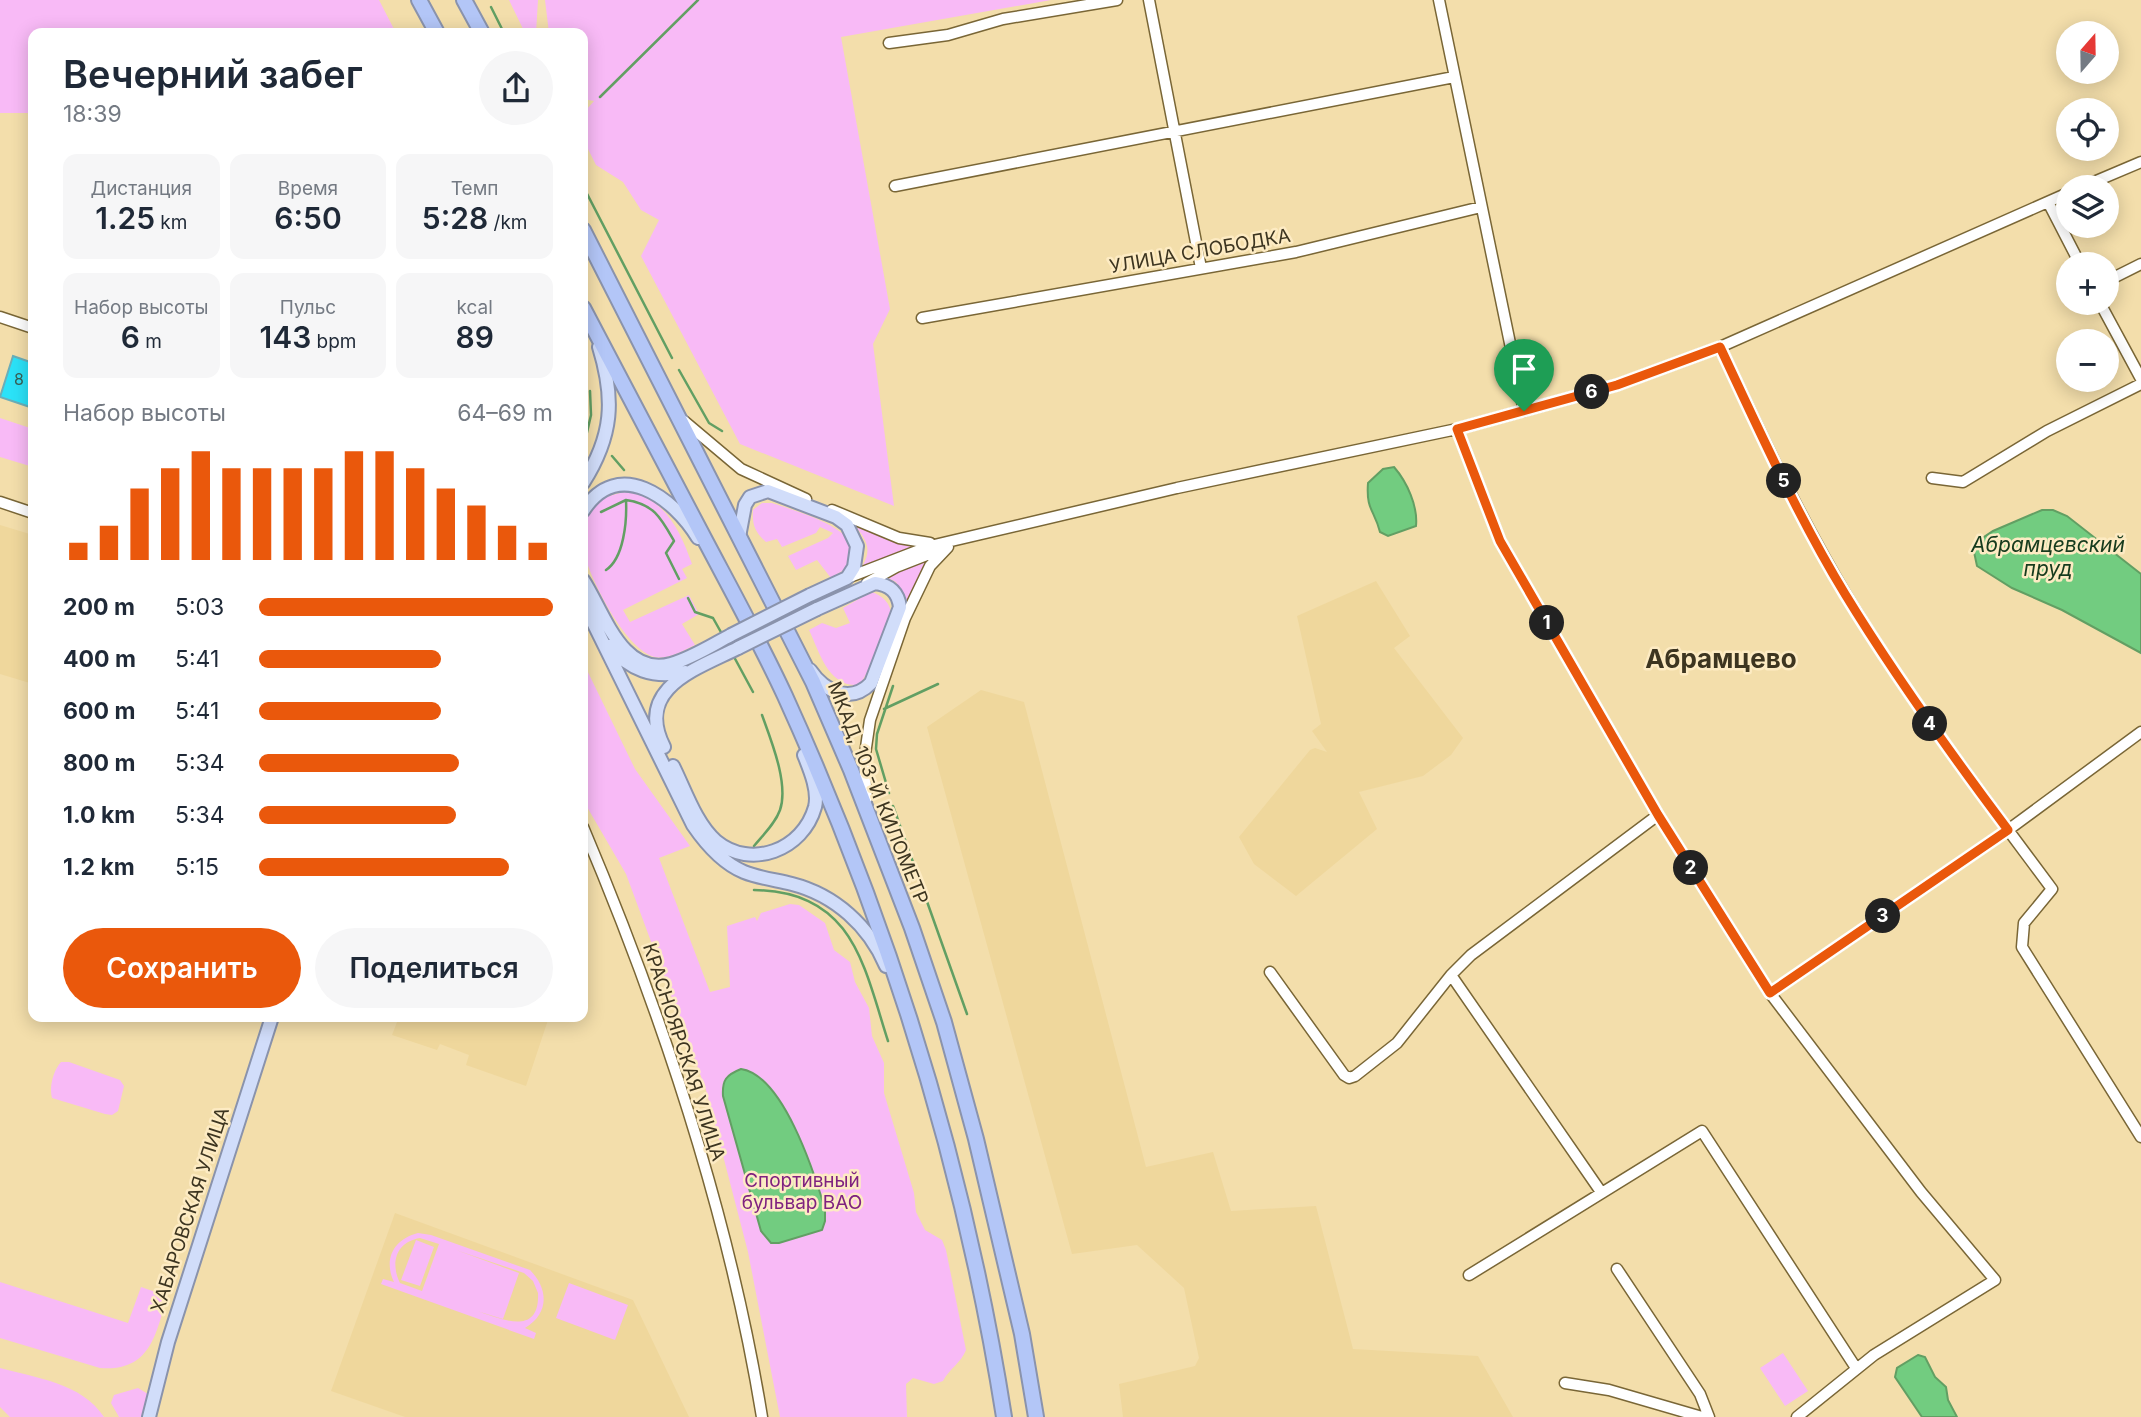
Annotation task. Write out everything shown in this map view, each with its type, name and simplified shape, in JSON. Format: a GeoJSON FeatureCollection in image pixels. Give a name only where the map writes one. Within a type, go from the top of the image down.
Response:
{"type":"FeatureCollection","features":[{"type":"Feature","properties":{"kind":"highway"},"geometry":{"type":"LineString","coordinates":[[419,0],[434,28]]}},
{"type":"Feature","properties":{"kind":"highway"},"geometry":{"type":"LineString","coordinates":[[464,0],[479,28]]}},
{"type":"Feature","properties":{"kind":"highway","name":"МКАД, 103-Й КИЛОМЕТР"},"geometry":{"type":"LineString","coordinates":[[588,240],[813,682],[912,928],[954,1058],[997,1223],[1022,1334],[1035,1413]]}},
{"type":"Feature","properties":{"kind":"highway"},"geometry":{"type":"LineString","coordinates":[[588,319],[784,695],[853,859],[914,1031],[974,1258],[1004,1415]]}},
{"type":"Feature","properties":{"kind":"main road"},"geometry":{"type":"LineString","coordinates":[[588,322],[608,378],[611,402],[602,448],[588,474]]}},
{"type":"Feature","properties":{"kind":"main road"},"geometry":{"type":"LineString","coordinates":[[588,506],[599,494],[612,487],[640,485],[656,494],[675,508],[694,531],[739,605]]}},
{"type":"Feature","properties":{"kind":"main road"},"geometry":{"type":"LineString","coordinates":[[588,586],[629,654],[657,666],[671,664],[848,578],[857,557],[854,535],[847,525],[836,517],[768,491],[750,497],[743,513],[739,537]]}},
{"type":"Feature","properties":{"kind":"main road"},"geometry":{"type":"LineString","coordinates":[[784,695],[813,781],[816,805],[800,836],[776,852],[746,855],[729,850],[714,839],[701,821],[658,735],[654,721],[657,704],[673,684],[692,670],[867,584],[885,584],[899,597],[900,607],[871,683],[863,692],[840,694],[825,686],[814,675],[795,646]]}},
{"type":"Feature","properties":{"kind":"main road"},"geometry":{"type":"LineString","coordinates":[[588,611],[609,647],[623,661],[653,675],[692,670]]}},
{"type":"Feature","properties":{"kind":"main road"},"geometry":{"type":"LineString","coordinates":[[588,612],[693,825],[705,843],[724,860],[744,872],[794,884],[820,894],[853,918],[880,952],[914,1031]]}},
{"type":"Feature","properties":{"kind":"main road","name":"ХАБАРОВСКАЯ УЛИЦА"},"geometry":{"type":"LineString","coordinates":[[149,1417],[168,1342],[270,1022]]}},
{"type":"Feature","properties":{"kind":"street"},"geometry":{"type":"LineString","coordinates":[[889,43],[948,36],[1003,19],[1116,0]]}},
{"type":"Feature","properties":{"kind":"street"},"geometry":{"type":"LineString","coordinates":[[1149,0],[1201,268]]}},
{"type":"Feature","properties":{"kind":"street"},"geometry":{"type":"LineString","coordinates":[[1439,0],[1524,411]]}},
{"type":"Feature","properties":{"kind":"street"},"geometry":{"type":"LineString","coordinates":[[895,186],[1454,77]]}},
{"type":"Feature","properties":{"kind":"street"},"geometry":{"type":"LineString","coordinates":[[2110,175],[2141,162]]}},
{"type":"Feature","properties":{"kind":"street"},"geometry":{"type":"LineString","coordinates":[[848,578],[919,550],[1165,490],[1457,429],[1617,385],[1720,347],[2056,198]]}},
{"type":"Feature","properties":{"kind":"street"},"geometry":{"type":"LineString","coordinates":[[2048,202],[2074,252]]}},
{"type":"Feature","properties":{"kind":"street","name":"УЛИЦА СЛОБОДКА"},"geometry":{"type":"LineString","coordinates":[[922,318],[1296,252],[1481,207]]}},
{"type":"Feature","properties":{"kind":"street"},"geometry":{"type":"LineString","coordinates":[[2119,275],[2141,264]]}},
{"type":"Feature","properties":{"kind":"street"},"geometry":{"type":"LineString","coordinates":[[2108,315],[2137,362],[2141,379]]}},
{"type":"Feature","properties":{"kind":"street"},"geometry":{"type":"LineString","coordinates":[[0,317],[28,326]]}},
{"type":"Feature","properties":{"kind":"street"},"geometry":{"type":"LineString","coordinates":[[1720,347],[1800,512],[1845,594],[1938,737],[2052,890],[2024,923],[2022,947],[2141,1137]]}},
{"type":"Feature","properties":{"kind":"street"},"geometry":{"type":"LineString","coordinates":[[1932,478],[1963,482],[2048,431],[2141,384]]}},
{"type":"Feature","properties":{"kind":"street"},"geometry":{"type":"LineString","coordinates":[[678,416],[741,470],[767,483],[900,538],[921,544],[946,545]]}},
{"type":"Feature","properties":{"kind":"street"},"geometry":{"type":"LineString","coordinates":[[1457,429],[1500,541],[1658,815],[1770,993],[1921,1192],[1994,1280],[1856,1368],[1797,1417]]}},
{"type":"Feature","properties":{"kind":"street"},"geometry":{"type":"LineString","coordinates":[[0,502],[28,511]]}},
{"type":"Feature","properties":{"kind":"street"},"geometry":{"type":"LineString","coordinates":[[854,591],[888,571],[946,545]]}},
{"type":"Feature","properties":{"kind":"street"},"geometry":{"type":"LineString","coordinates":[[869,816],[864,761],[870,720],[905,618],[930,566],[946,545]]}},
{"type":"Feature","properties":{"kind":"street"},"geometry":{"type":"LineString","coordinates":[[1770,993],[2008,830],[2141,732]]}},
{"type":"Feature","properties":{"kind":"street"},"geometry":{"type":"LineString","coordinates":[[1270,972],[1343,1075],[1349,1078],[1397,1043],[1451,975],[1487,942],[1658,815]]}},
{"type":"Feature","properties":{"kind":"street","name":"КРАСНОЯРСКАЯ УЛИЦА"},"geometry":{"type":"LineString","coordinates":[[588,839],[637,961],[677,1076],[730,1264],[762,1417]]}},
{"type":"Feature","properties":{"kind":"street"},"geometry":{"type":"LineString","coordinates":[[1451,975],[1601,1192]]}},
{"type":"Feature","properties":{"kind":"street"},"geometry":{"type":"LineString","coordinates":[[1469,1275],[1702,1131],[1856,1368]]}},
{"type":"Feature","properties":{"kind":"street"},"geometry":{"type":"LineString","coordinates":[[1617,1269],[1700,1394],[1709,1417]]}},
{"type":"Feature","properties":{"kind":"street"},"geometry":{"type":"LineString","coordinates":[[1565,1383],[1630,1396],[1702,1417]]}},
{"type":"Feature","properties":{"kind":"shaded area"},"geometry":{"type":"Polygon","coordinates":[[[0,525],[28,533],[28,682],[0,674],[0,525]]]}},
{"type":"Feature","properties":{"kind":"shaded area"},"geometry":{"type":"Polygon","coordinates":[[[1376,581],[1410,636],[1394,648],[1463,738],[1451,755],[1423,776],[1359,792],[1377,829],[1296,896],[1254,864],[1239,837],[1310,750],[1315,748],[1327,752],[1312,731],[1321,724],[1297,616],[1376,581]]]}},
{"type":"Feature","properties":{"kind":"shaded area"},"geometry":{"type":"Polygon","coordinates":[[[981,690],[1024,702],[1146,1167],[1213,1152],[1231,1211],[1316,1206],[1353,1349],[1478,1356],[1513,1417],[1123,1417],[1119,1384],[1195,1366],[1199,1358],[1184,1288],[1137,1245],[1072,1254],[927,727],[981,690]]]}},
{"type":"Feature","properties":{"kind":"shaded area"},"geometry":{"type":"Polygon","coordinates":[[[397,1022],[547,1022],[526,1086],[466,1065],[469,1055],[440,1044],[437,1050],[392,1035],[397,1022]]]}},
{"type":"Feature","properties":{"kind":"shaded area"},"geometry":{"type":"Polygon","coordinates":[[[395,1213],[633,1300],[689,1417],[405,1417],[331,1391],[395,1213]]]}},
{"type":"Feature","properties":{"kind":"green space"},"geometry":{"type":"Polygon","coordinates":[[[0,0],[379,0],[393,28],[28,28],[28,113],[0,113],[0,0]]]}},
{"type":"Feature","properties":{"kind":"green space"},"geometry":{"type":"Polygon","coordinates":[[[509,0],[538,0],[536,28],[523,28],[509,0]]]}},
{"type":"Feature","properties":{"kind":"green space"},"geometry":{"type":"Polygon","coordinates":[[[545,0],[1051,0],[841,37],[890,309],[873,344],[894,506],[740,444],[641,256],[659,220],[641,210],[623,182],[596,165],[588,149],[588,108],[594,101],[588,100],[588,28],[548,28],[545,0]]]}},
{"type":"Feature","properties":{"kind":"green space"},"geometry":{"type":"Polygon","coordinates":[[[0,418],[28,427],[28,465],[0,457],[0,418]]]}},
{"type":"Feature","properties":{"kind":"green space"},"geometry":{"type":"Polygon","coordinates":[[[625,492],[639,495],[660,508],[676,527],[692,564],[682,569],[687,578],[623,610],[630,622],[689,595],[699,614],[682,624],[695,645],[670,656],[655,657],[633,642],[611,613],[588,565],[588,513],[594,504],[611,495],[625,492]]]}},
{"type":"Feature","properties":{"kind":"green space"},"geometry":{"type":"Polygon","coordinates":[[[762,503],[772,503],[812,517],[842,533],[851,543],[854,554],[849,566],[831,578],[817,560],[796,570],[788,556],[828,538],[833,533],[820,527],[816,533],[782,547],[777,539],[766,542],[755,528],[753,520],[753,510],[762,503]]]}},
{"type":"Feature","properties":{"kind":"green space"},"geometry":{"type":"Polygon","coordinates":[[[854,524],[916,547],[862,567],[867,555],[867,544],[854,524]]]}},
{"type":"Feature","properties":{"kind":"green space"},"geometry":{"type":"Polygon","coordinates":[[[927,558],[908,603],[896,582],[886,577],[927,558]]]}},
{"type":"Feature","properties":{"kind":"green space"},"geometry":{"type":"Polygon","coordinates":[[[871,592],[888,603],[890,621],[863,680],[859,685],[848,684],[832,675],[826,667],[809,630],[822,623],[836,628],[850,623],[843,608],[871,592]]]}},
{"type":"Feature","properties":{"kind":"green space","name":"Спортивный бульвар ВАО"},"geometry":{"type":"Polygon","coordinates":[[[588,672],[635,769],[690,846],[659,858],[710,992],[730,987],[727,926],[755,917],[757,921],[761,913],[790,904],[799,905],[825,923],[834,950],[850,962],[855,982],[869,1008],[872,1036],[884,1063],[884,1093],[914,1193],[916,1212],[925,1230],[942,1240],[946,1250],[966,1350],[943,1381],[934,1384],[913,1378],[906,1384],[907,1417],[780,1417],[748,1252],[706,1090],[626,874],[588,809],[588,672]]]}},
{"type":"Feature","properties":{"kind":"green space"},"geometry":{"type":"Polygon","coordinates":[[[61,1062],[69,1062],[120,1080],[124,1086],[118,1111],[112,1115],[105,1114],[52,1098],[52,1079],[61,1062]]]}},
{"type":"Feature","properties":{"kind":"green space"},"geometry":{"type":"Polygon","coordinates":[[[418,1233],[431,1235],[530,1270],[541,1285],[544,1301],[539,1316],[525,1328],[536,1333],[534,1339],[381,1284],[383,1279],[394,1282],[390,1258],[397,1245],[418,1233]],[[420,1238],[412,1240],[400,1249],[396,1268],[400,1283],[422,1291],[439,1244],[420,1238]],[[456,1250],[519,1273],[503,1319],[477,1311],[497,1318],[517,1322],[533,1316],[538,1293],[533,1281],[524,1273],[456,1250]]]}},
{"type":"Feature","properties":{"kind":"green space"},"geometry":{"type":"Polygon","coordinates":[[[416,1240],[434,1247],[420,1286],[401,1280],[416,1240]]]}},
{"type":"Feature","properties":{"kind":"green space"},"geometry":{"type":"Polygon","coordinates":[[[0,1282],[128,1323],[141,1287],[167,1296],[154,1337],[140,1357],[117,1368],[100,1368],[0,1338],[0,1282]]]}},
{"type":"Feature","properties":{"kind":"green space"},"geometry":{"type":"Polygon","coordinates":[[[569,1283],[628,1305],[615,1340],[556,1318],[569,1283]]]}},
{"type":"Feature","properties":{"kind":"green space"},"geometry":{"type":"Polygon","coordinates":[[[1783,1353],[1808,1391],[1785,1406],[1760,1368],[1783,1353]]]}},
{"type":"Feature","properties":{"kind":"green space"},"geometry":{"type":"Polygon","coordinates":[[[0,1368],[71,1389],[84,1396],[104,1417],[10,1417],[0,1407],[0,1368]]]}},
{"type":"Feature","properties":{"kind":"green space"},"geometry":{"type":"Polygon","coordinates":[[[138,1388],[148,1394],[143,1417],[119,1417],[111,1403],[114,1395],[138,1388]]]}},
{"type":"Feature","properties":{"kind":"water"},"geometry":{"type":"Polygon","coordinates":[[[1394,467],[1411,495],[1416,526],[1388,536],[1380,532],[1371,509],[1368,483],[1383,469],[1394,467]]]}},
{"type":"Feature","properties":{"kind":"water","name":"Абрамцевский пруд"},"geometry":{"type":"Polygon","coordinates":[[[2042,510],[2053,510],[2067,516],[2141,574],[2141,653],[2062,610],[2012,588],[1977,566],[1974,552],[1981,539],[2042,510]]]}},
{"type":"Feature","properties":{"kind":"water"},"geometry":{"type":"Polygon","coordinates":[[[741,1069],[756,1075],[770,1088],[795,1127],[825,1209],[822,1230],[779,1243],[771,1243],[761,1231],[723,1096],[726,1079],[741,1069]]]}},
{"type":"Feature","properties":{"kind":"water"},"geometry":{"type":"Polygon","coordinates":[[[1918,1355],[1925,1357],[1935,1377],[1946,1387],[1948,1400],[1957,1417],[1922,1417],[1895,1377],[1897,1368],[1918,1355]]]}},
{"type":"Feature","properties":{"kind":"building"},"geometry":{"type":"Polygon","coordinates":[[[13,356],[28,361],[28,406],[0,397],[13,356]]]}},
{"type":"Feature","properties":{"kind":"waterway"},"geometry":{"type":"LineString","coordinates":[[600,97],[698,0]]}},
{"type":"Feature","properties":{"kind":"waterway"},"geometry":{"type":"LineString","coordinates":[[491,7],[502,28]]}},
{"type":"Feature","properties":{"kind":"waterway"},"geometry":{"type":"LineString","coordinates":[[588,196],[672,358]]}},
{"type":"Feature","properties":{"kind":"waterway"},"geometry":{"type":"LineString","coordinates":[[679,370],[709,423],[722,431]]}},
{"type":"Feature","properties":{"kind":"waterway"},"geometry":{"type":"LineString","coordinates":[[588,428],[591,415],[590,391]]}},
{"type":"Feature","properties":{"kind":"waterway"},"geometry":{"type":"LineString","coordinates":[[612,456],[624,470]]}},
{"type":"Feature","properties":{"kind":"waterway"},"geometry":{"type":"LineString","coordinates":[[601,512],[626,500],[643,505],[656,513],[674,541],[666,553],[679,579]]}},
{"type":"Feature","properties":{"kind":"waterway"},"geometry":{"type":"LineString","coordinates":[[606,570],[621,548],[626,500]]}},
{"type":"Feature","properties":{"kind":"waterway"},"geometry":{"type":"LineString","coordinates":[[688,598],[695,612],[713,618],[722,634]]}},
{"type":"Feature","properties":{"kind":"waterway"},"geometry":{"type":"LineString","coordinates":[[733,655],[753,692]]}},
{"type":"Feature","properties":{"kind":"waterway"},"geometry":{"type":"LineString","coordinates":[[884,709],[938,684]]}},
{"type":"Feature","properties":{"kind":"waterway"},"geometry":{"type":"LineString","coordinates":[[889,793],[876,749],[877,734],[893,686]]}},
{"type":"Feature","properties":{"kind":"waterway"},"geometry":{"type":"LineString","coordinates":[[754,846],[775,820],[782,799],[778,762],[762,715]]}},
{"type":"Feature","properties":{"kind":"waterway"},"geometry":{"type":"LineString","coordinates":[[893,806],[967,1014]]}},
{"type":"Feature","properties":{"kind":"waterway"},"geometry":{"type":"LineString","coordinates":[[754,890],[787,894],[813,903],[833,918],[849,937],[861,959],[888,1041]]}},
{"type":"Feature","properties":{"kind":"district","name":"Абрамцево"},"geometry":{"type":"Point","coordinates":[1721,658]}},
{"type":"Feature","properties":{"kind":"route"},"geometry":{"type":"LineString","coordinates":[[1720,347],[1776,466],[1845,594],[1938,737],[2008,830],[1770,993],[1658,815],[1500,541],[1457,429],[1524,411],[1617,385],[1720,347]]}}]}
